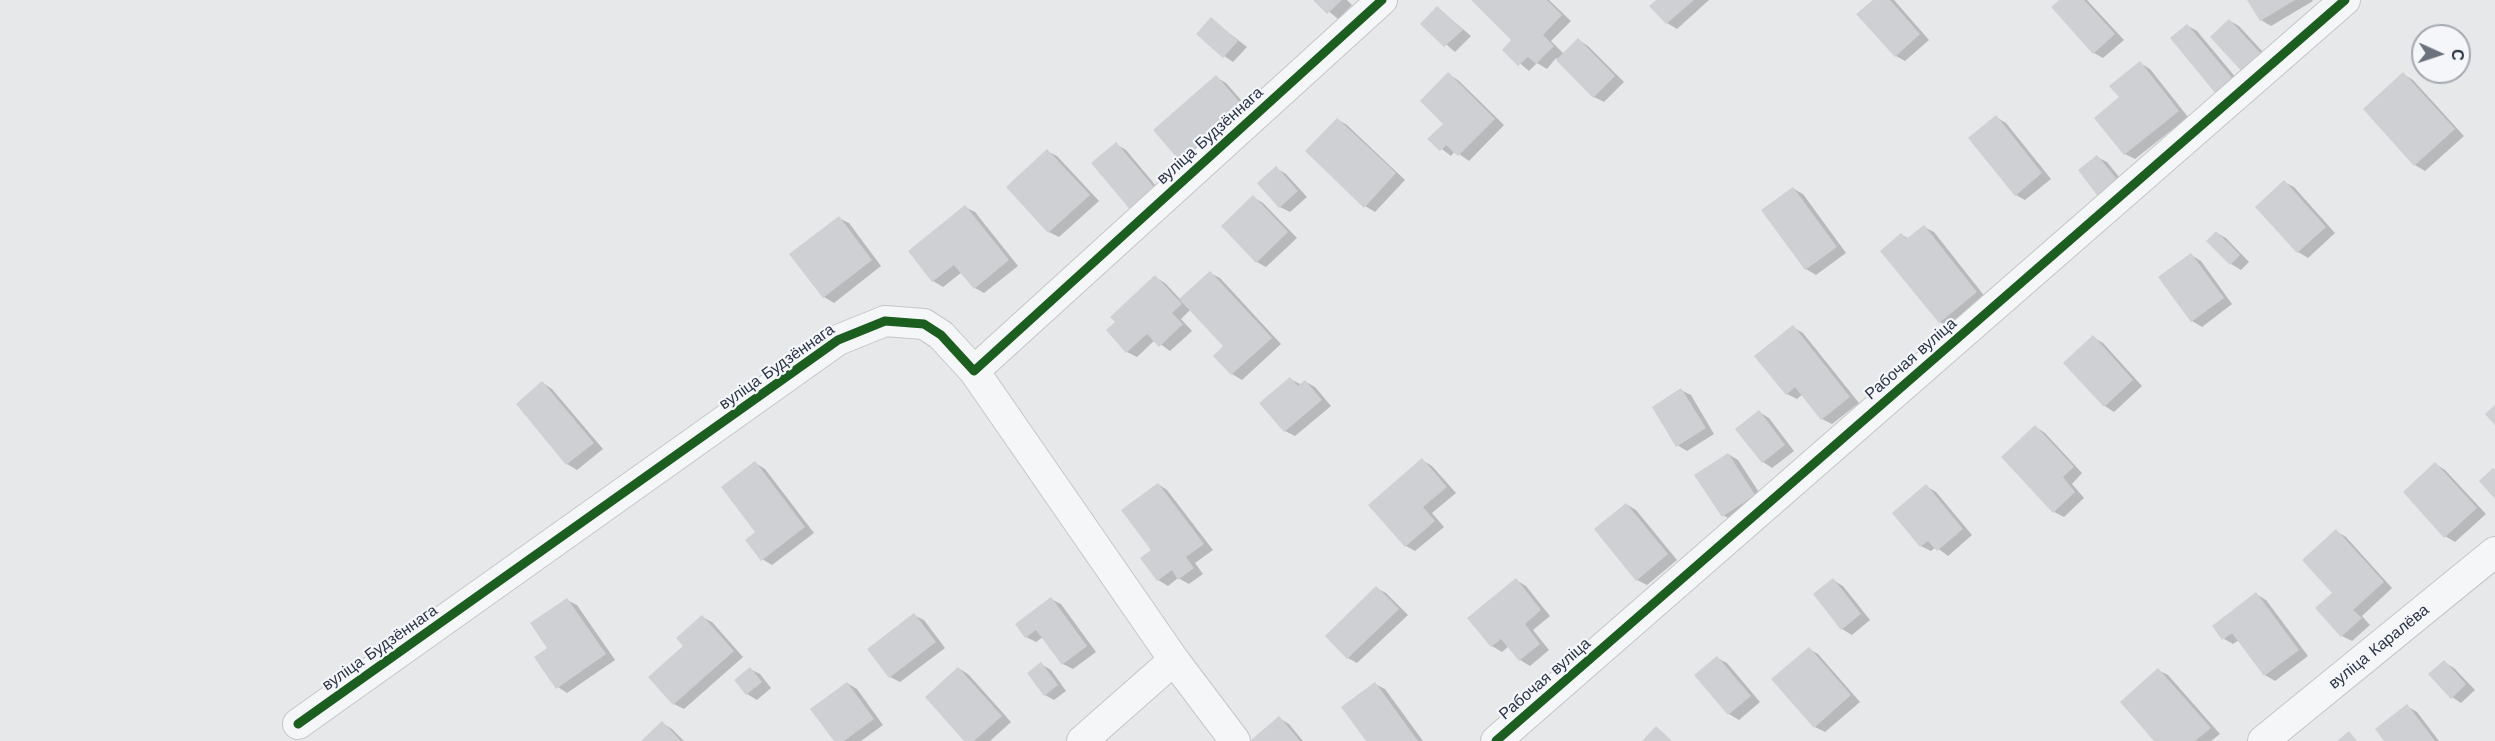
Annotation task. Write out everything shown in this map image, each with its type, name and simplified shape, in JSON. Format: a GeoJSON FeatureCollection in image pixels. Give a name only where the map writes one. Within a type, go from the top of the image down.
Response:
{"type":"FeatureCollection","features":[{"type":"Feature","properties":{"kind":"street","name":"вуліца Будзённага"},"geometry":{"type":"LineString","coordinates":[[298,724],[838,340],[885,321],[924,324],[941,335],[974,371],[1382,0]]}},
{"type":"Feature","properties":{"kind":"street","name":"Рабочая вуліца"},"geometry":{"type":"LineString","coordinates":[[1496,741],[2345,0]]}},
{"type":"Feature","properties":{"kind":"street"},"geometry":{"type":"LineString","coordinates":[[974,371],[1174,660],[1235,741]]}},
{"type":"Feature","properties":{"kind":"street","name":"вуліца Каралёва"},"geometry":{"type":"LineString","coordinates":[[2263,741],[2495,552]]}},
{"type":"Feature","properties":{"kind":"street"},"geometry":{"type":"LineString","coordinates":[[1082,741],[1174,660]]}},
{"type":"Feature","properties":{"kind":"building"},"geometry":{"type":"Polygon","coordinates":[[[1313,0],[1342,0],[1327,14],[1313,0]]]}},
{"type":"Feature","properties":{"kind":"building"},"geometry":{"type":"Polygon","coordinates":[[[1471,0],[1547,0],[1562,15],[1543,35],[1554,46],[1536,64],[1528,57],[1518,66],[1502,50],[1511,40],[1471,0]]]}},
{"type":"Feature","properties":{"kind":"building"},"geometry":{"type":"Polygon","coordinates":[[[1656,0],[1694,0],[1666,24],[1649,6],[1656,0]]]}},
{"type":"Feature","properties":{"kind":"building"},"geometry":{"type":"Polygon","coordinates":[[[1873,0],[1890,0],[1920,34],[1895,57],[1856,14],[1873,0]]]}},
{"type":"Feature","properties":{"kind":"building"},"geometry":{"type":"Polygon","coordinates":[[[2059,0],[2084,0],[2115,34],[2093,54],[2051,7],[2059,0]]]}},
{"type":"Feature","properties":{"kind":"building"},"geometry":{"type":"Polygon","coordinates":[[[2247,0],[2295,0],[2260,21],[2247,0]]]}},
{"type":"Feature","properties":{"kind":"building"},"geometry":{"type":"Polygon","coordinates":[[[1437,6],[1463,30],[1444,47],[1420,24],[1437,6]]]}},
{"type":"Feature","properties":{"kind":"building"},"geometry":{"type":"Polygon","coordinates":[[[1211,17],[1238,41],[1223,58],[1196,34],[1211,17]]]}},
{"type":"Feature","properties":{"kind":"building"},"geometry":{"type":"Polygon","coordinates":[[[2229,19],[2264,57],[2245,75],[2210,37],[2229,19]]]}},
{"type":"Feature","properties":{"kind":"building"},"geometry":{"type":"Polygon","coordinates":[[[2187,24],[2233,79],[2216,94],[2170,38],[2187,24]]]}},
{"type":"Feature","properties":{"kind":"building"},"geometry":{"type":"Polygon","coordinates":[[[1578,38],[1615,76],[1593,98],[1556,60],[1578,38]]]}},
{"type":"Feature","properties":{"kind":"building"},"geometry":{"type":"Polygon","coordinates":[[[2140,61],[2179,111],[2124,155],[2094,118],[2119,97],[2109,86],[2140,61]]]}},
{"type":"Feature","properties":{"kind":"building"},"geometry":{"type":"Polygon","coordinates":[[[1448,72],[1495,119],[1458,156],[1446,145],[1440,151],[1427,139],[1443,124],[1420,101],[1448,72]]]}},
{"type":"Feature","properties":{"kind":"building"},"geometry":{"type":"Polygon","coordinates":[[[2403,72],[2411,84],[2414,84],[2455,129],[2414,166],[2363,109],[2403,72]]]}},
{"type":"Feature","properties":{"kind":"building"},"geometry":{"type":"Polygon","coordinates":[[[1216,75],[1248,112],[1185,167],[1153,130],[1216,75]]]}},
{"type":"Feature","properties":{"kind":"building"},"geometry":{"type":"Polygon","coordinates":[[[1996,115],[2042,173],[2015,196],[1968,138],[1996,115]]]}},
{"type":"Feature","properties":{"kind":"building"},"geometry":{"type":"Polygon","coordinates":[[[1337,118],[1396,173],[1364,208],[1305,151],[1337,118]]]}},
{"type":"Feature","properties":{"kind":"building"},"geometry":{"type":"Polygon","coordinates":[[[1116,142],[1158,192],[1133,213],[1091,163],[1116,142]]]}},
{"type":"Feature","properties":{"kind":"building"},"geometry":{"type":"Polygon","coordinates":[[[1047,149],[1090,195],[1048,233],[1006,187],[1047,149]]]}},
{"type":"Feature","properties":{"kind":"building"},"geometry":{"type":"Polygon","coordinates":[[[2097,155],[2120,183],[2100,199],[2078,170],[2097,155]]]}},
{"type":"Feature","properties":{"kind":"building"},"geometry":{"type":"Polygon","coordinates":[[[1276,166],[1298,191],[1279,208],[1257,183],[1276,166]]]}},
{"type":"Feature","properties":{"kind":"building"},"geometry":{"type":"Polygon","coordinates":[[[2284,180],[2326,227],[2297,253],[2255,207],[2284,180]]]}},
{"type":"Feature","properties":{"kind":"building"},"geometry":{"type":"Polygon","coordinates":[[[1793,187],[1837,247],[1805,270],[1761,210],[1793,187]]]}},
{"type":"Feature","properties":{"kind":"building"},"geometry":{"type":"Polygon","coordinates":[[[1253,195],[1288,232],[1256,263],[1221,226],[1253,195]]]}},
{"type":"Feature","properties":{"kind":"building"},"geometry":{"type":"Polygon","coordinates":[[[965,205],[1009,260],[974,289],[954,265],[932,282],[908,251],[965,205]]]}},
{"type":"Feature","properties":{"kind":"building"},"geometry":{"type":"Polygon","coordinates":[[[839,216],[872,260],[823,298],[789,254],[839,216]]]}},
{"type":"Feature","properties":{"kind":"building"},"geometry":{"type":"Polygon","coordinates":[[[1924,225],[1977,292],[1939,323],[1880,251],[1901,233],[1906,239],[1924,225]]]}},
{"type":"Feature","properties":{"kind":"building"},"geometry":{"type":"Polygon","coordinates":[[[2216,231],[2240,255],[2230,265],[2206,241],[2216,231]]]}},
{"type":"Feature","properties":{"kind":"building"},"geometry":{"type":"Polygon","coordinates":[[[2191,253],[2224,298],[2191,322],[2158,277],[2191,253]]]}},
{"type":"Feature","properties":{"kind":"building"},"geometry":{"type":"Polygon","coordinates":[[[1210,271],[1272,338],[1231,375],[1213,356],[1223,346],[1179,299],[1210,271]]]}},
{"type":"Feature","properties":{"kind":"building"},"geometry":{"type":"Polygon","coordinates":[[[1155,275],[1182,304],[1172,313],[1183,324],[1159,347],[1147,334],[1126,353],[1106,330],[1115,322],[1110,317],[1155,275]]]}},
{"type":"Feature","properties":{"kind":"building"},"geometry":{"type":"Polygon","coordinates":[[[1793,325],[1850,397],[1821,420],[1795,387],[1786,395],[1754,356],[1793,325]]]}},
{"type":"Feature","properties":{"kind":"building"},"geometry":{"type":"Polygon","coordinates":[[[2093,335],[2133,380],[2104,407],[2063,363],[2093,335]]]}},
{"type":"Feature","properties":{"kind":"building"},"geometry":{"type":"Polygon","coordinates":[[[1290,377],[1298,386],[1305,380],[1322,400],[1284,432],[1259,403],[1290,377]]]}},
{"type":"Feature","properties":{"kind":"building"},"geometry":{"type":"Polygon","coordinates":[[[542,381],[594,443],[566,465],[516,404],[542,381]]]}},
{"type":"Feature","properties":{"kind":"building"},"geometry":{"type":"Polygon","coordinates":[[[1681,388],[1706,428],[1676,447],[1652,407],[1681,388]]]}},
{"type":"Feature","properties":{"kind":"building"},"geometry":{"type":"Polygon","coordinates":[[[2495,405],[2495,425],[2485,414],[2495,405]]]}},
{"type":"Feature","properties":{"kind":"building"},"geometry":{"type":"Polygon","coordinates":[[[1759,410],[1785,445],[1762,463],[1735,429],[1759,410]]]}},
{"type":"Feature","properties":{"kind":"building"},"geometry":{"type":"Polygon","coordinates":[[[2035,425],[2074,467],[2063,477],[2075,492],[2053,513],[2001,457],[2035,425]]]}},
{"type":"Feature","properties":{"kind":"building"},"geometry":{"type":"Polygon","coordinates":[[[1728,453],[1755,495],[1722,517],[1694,475],[1728,453]]]}},
{"type":"Feature","properties":{"kind":"building"},"geometry":{"type":"Polygon","coordinates":[[[1422,458],[1447,487],[1423,507],[1435,521],[1405,547],[1368,505],[1422,458]]]}},
{"type":"Feature","properties":{"kind":"building"},"geometry":{"type":"Polygon","coordinates":[[[755,461],[805,527],[761,561],[745,540],[755,532],[721,487],[755,461]]]}},
{"type":"Feature","properties":{"kind":"building"},"geometry":{"type":"Polygon","coordinates":[[[2435,462],[2477,508],[2444,538],[2403,492],[2435,462]]]}},
{"type":"Feature","properties":{"kind":"building"},"geometry":{"type":"Polygon","coordinates":[[[2493,468],[2495,470],[2495,499],[2479,481],[2493,468]]]}},
{"type":"Feature","properties":{"kind":"building"},"geometry":{"type":"Polygon","coordinates":[[[1158,483],[1204,544],[1186,557],[1194,568],[1178,580],[1172,570],[1157,581],[1140,558],[1151,550],[1121,510],[1158,483]]]}},
{"type":"Feature","properties":{"kind":"building"},"geometry":{"type":"Polygon","coordinates":[[[1926,484],[1963,529],[1937,551],[1928,541],[1920,547],[1892,513],[1926,484]]]}},
{"type":"Feature","properties":{"kind":"building"},"geometry":{"type":"Polygon","coordinates":[[[1626,503],[1668,554],[1636,581],[1594,529],[1626,503]]]}},
{"type":"Feature","properties":{"kind":"building"},"geometry":{"type":"Polygon","coordinates":[[[2336,529],[2384,582],[2353,610],[2362,618],[2341,637],[2315,608],[2332,593],[2302,560],[2336,529]]]}},
{"type":"Feature","properties":{"kind":"building"},"geometry":{"type":"Polygon","coordinates":[[[1516,578],[1541,610],[1525,624],[1540,644],[1519,661],[1501,639],[1491,647],[1467,618],[1516,578]]]}},
{"type":"Feature","properties":{"kind":"building"},"geometry":{"type":"Polygon","coordinates":[[[1833,578],[1861,614],[1841,630],[1813,594],[1833,578]]]}},
{"type":"Feature","properties":{"kind":"building"},"geometry":{"type":"Polygon","coordinates":[[[1376,586],[1399,609],[1347,659],[1325,636],[1376,586]]]}},
{"type":"Feature","properties":{"kind":"building"},"geometry":{"type":"Polygon","coordinates":[[[2256,592],[2299,650],[2264,676],[2232,633],[2222,640],[2212,626],[2256,592]]]}},
{"type":"Feature","properties":{"kind":"building"},"geometry":{"type":"Polygon","coordinates":[[[1051,597],[1087,646],[1062,665],[1036,630],[1025,638],[1015,624],[1051,597]]]}},
{"type":"Feature","properties":{"kind":"building"},"geometry":{"type":"Polygon","coordinates":[[[567,598],[606,654],[556,689],[534,657],[547,648],[530,623],[567,598]]]}},
{"type":"Feature","properties":{"kind":"building"},"geometry":{"type":"Polygon","coordinates":[[[914,613],[936,642],[889,678],[867,649],[914,613]]]}},
{"type":"Feature","properties":{"kind":"building"},"geometry":{"type":"Polygon","coordinates":[[[702,615],[734,651],[673,705],[648,677],[683,646],[676,638],[702,615]]]}},
{"type":"Feature","properties":{"kind":"building"},"geometry":{"type":"Polygon","coordinates":[[[1809,647],[1851,695],[1814,728],[1771,679],[1809,647]]]}},
{"type":"Feature","properties":{"kind":"building"},"geometry":{"type":"Polygon","coordinates":[[[1717,656],[1751,696],[1728,715],[1694,675],[1717,656]]]}},
{"type":"Feature","properties":{"kind":"building"},"geometry":{"type":"Polygon","coordinates":[[[2444,660],[2466,684],[2451,699],[2428,674],[2444,660]]]}},
{"type":"Feature","properties":{"kind":"building"},"geometry":{"type":"Polygon","coordinates":[[[1041,662],[1058,685],[1044,696],[1027,673],[1041,662]]]}},
{"type":"Feature","properties":{"kind":"building"},"geometry":{"type":"Polygon","coordinates":[[[750,667],[762,682],[746,695],[734,680],[750,667]]]}},
{"type":"Feature","properties":{"kind":"building"},"geometry":{"type":"Polygon","coordinates":[[[958,667],[1002,716],[974,741],[964,741],[925,697],[958,667]]]}},
{"type":"Feature","properties":{"kind":"building"},"geometry":{"type":"Polygon","coordinates":[[[2158,668],[2211,728],[2195,741],[2154,741],[2120,702],[2158,668]]]}},
{"type":"Feature","properties":{"kind":"building"},"geometry":{"type":"Polygon","coordinates":[[[847,682],[874,719],[844,741],[834,741],[810,709],[847,682]]]}},
{"type":"Feature","properties":{"kind":"building"},"geometry":{"type":"Polygon","coordinates":[[[1375,682],[1418,741],[1366,741],[1341,707],[1375,682]]]}},
{"type":"Feature","properties":{"kind":"building"},"geometry":{"type":"Polygon","coordinates":[[[2407,704],[2435,741],[2384,741],[2375,729],[2407,704]]]}},
{"type":"Feature","properties":{"kind":"building"},"geometry":{"type":"Polygon","coordinates":[[[1279,716],[1300,741],[1250,741],[1279,716]]]}},
{"type":"Feature","properties":{"kind":"building"},"geometry":{"type":"Polygon","coordinates":[[[662,721],[681,741],[641,741],[662,721]]]}},
{"type":"Feature","properties":{"kind":"building"},"geometry":{"type":"Polygon","coordinates":[[[1656,726],[1672,741],[1642,741],[1656,726]]]}},
{"type":"Feature","properties":{"kind":"building"},"geometry":{"type":"Polygon","coordinates":[[[2349,731],[2357,741],[2337,741],[2349,731]]]}},
{"type":"Feature","properties":{"kind":"cycle path"},"geometry":{"type":"LineString","coordinates":[[298,724],[838,340],[885,321],[924,324],[941,335],[974,371],[1382,0]]}},
{"type":"Feature","properties":{"kind":"cycle path"},"geometry":{"type":"LineString","coordinates":[[1496,741],[2345,0]]}}]}
